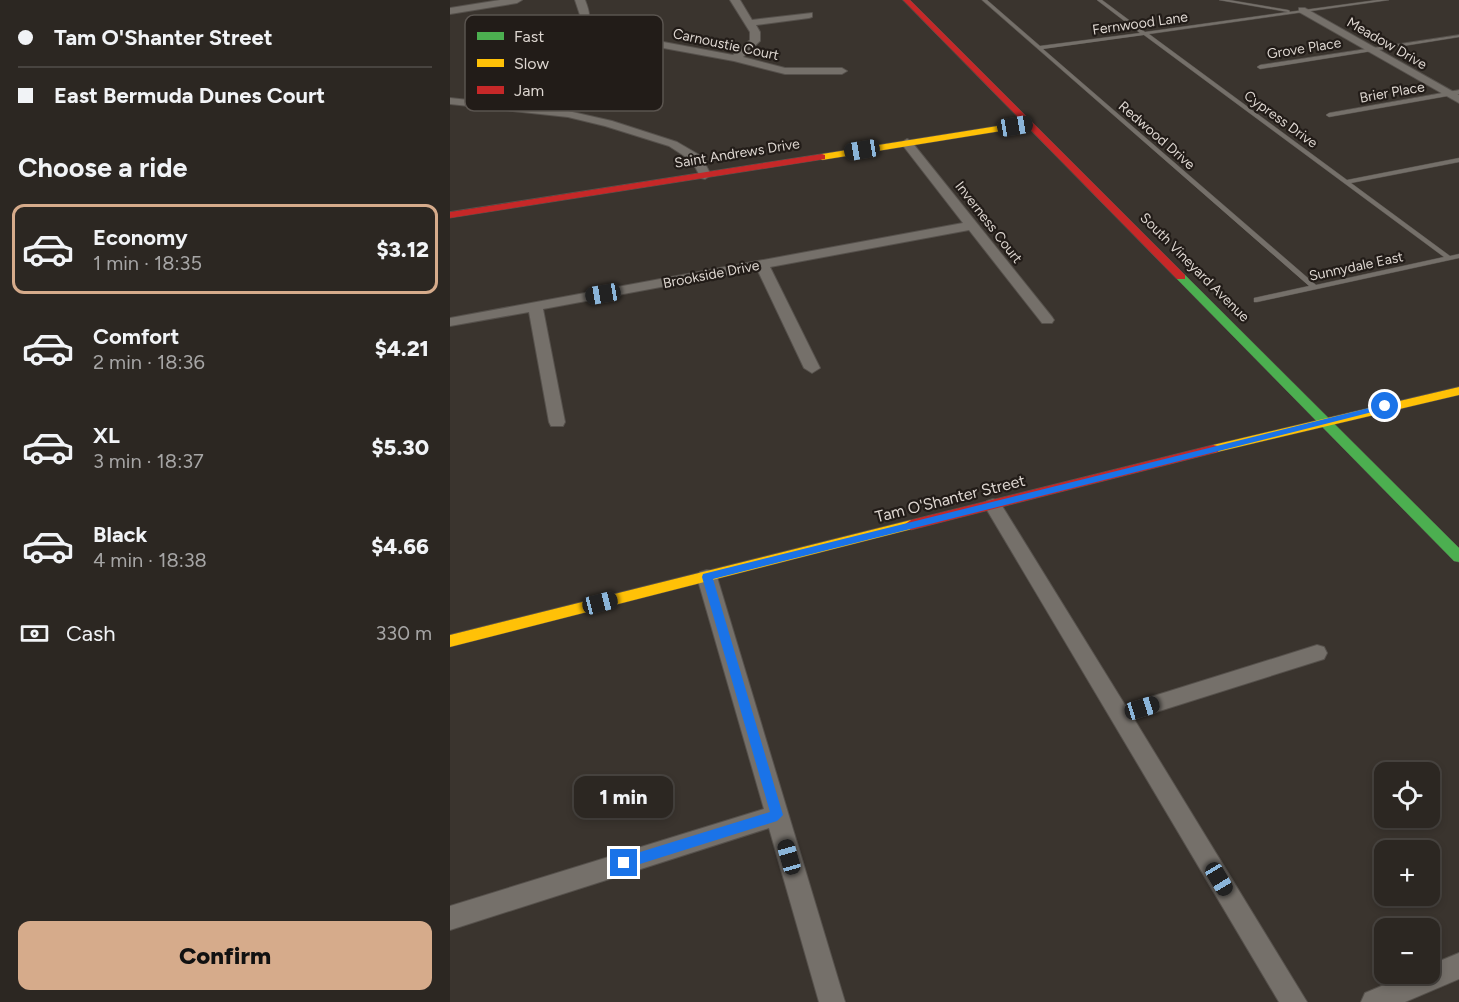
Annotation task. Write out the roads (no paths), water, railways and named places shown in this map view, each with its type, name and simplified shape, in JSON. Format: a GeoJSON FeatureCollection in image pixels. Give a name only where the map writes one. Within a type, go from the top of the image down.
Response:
{"type":"FeatureCollection","features":[{"type":"Feature","properties":{"kind":"street"},"geometry":{"type":"LineString","coordinates":[[450,11],[517,0]]}},
{"type":"Feature","properties":{"kind":"street"},"geometry":{"type":"LineString","coordinates":[[580,0],[585,15]]}},
{"type":"Feature","properties":{"kind":"street"},"geometry":{"type":"LineString","coordinates":[[735,0],[755,32],[755,41],[735,58]]}},
{"type":"Feature","properties":{"kind":"street","name":"South Vineyard Avenue"},"geometry":{"type":"LineString","coordinates":[[906,0],[1459,557]]}},
{"type":"Feature","properties":{"kind":"street","name":"Meadow Drive"},"geometry":{"type":"LineString","coordinates":[[1304,11],[1456,95]]}},
{"type":"Feature","properties":{"kind":"street"},"geometry":{"type":"LineString","coordinates":[[750,23],[809,15]]}},
{"type":"Feature","properties":{"kind":"street","name":"Carnoustie Court"},"geometry":{"type":"LineString","coordinates":[[663,45],[735,58],[785,71],[842,71]]}},
{"type":"Feature","properties":{"kind":"street"},"geometry":{"type":"LineString","coordinates":[[450,101],[465,103]]}},
{"type":"Feature","properties":{"kind":"street"},"geometry":{"type":"LineString","coordinates":[[541,111],[568,114],[608,123],[673,144],[697,159],[705,175]]}},
{"type":"Feature","properties":{"kind":"street","name":"Saint Andrews Drive"},"geometry":{"type":"LineString","coordinates":[[450,216],[1029,124]]}},
{"type":"Feature","properties":{"kind":"street","name":"Inverness Court"},"geometry":{"type":"LineString","coordinates":[[907,143],[1047,320]]}},
{"type":"Feature","properties":{"kind":"street","name":"Brookside Drive"},"geometry":{"type":"LineString","coordinates":[[450,322],[972,225]]}},
{"type":"Feature","properties":{"kind":"street"},"geometry":{"type":"LineString","coordinates":[[762,264],[812,368]]}},
{"type":"Feature","properties":{"kind":"street"},"geometry":{"type":"LineString","coordinates":[[535,307],[557,422]]}},
{"type":"Feature","properties":{"kind":"street","name":"Tam O'Shanter Street"},"geometry":{"type":"LineString","coordinates":[[450,641],[1324,421],[1459,391]]}},
{"type":"Feature","properties":{"kind":"street"},"geometry":{"type":"LineString","coordinates":[[993,505],[1294,1002]]}},
{"type":"Feature","properties":{"kind":"street"},"geometry":{"type":"LineString","coordinates":[[707,577],[832,1002]]}},
{"type":"Feature","properties":{"kind":"street"},"geometry":{"type":"LineString","coordinates":[[1120,715],[1317,653]]}},
{"type":"Feature","properties":{"kind":"street"},"geometry":{"type":"LineString","coordinates":[[450,918],[777,815]]}},
{"type":"Feature","properties":{"kind":"street"},"geometry":{"type":"LineString","coordinates":[[1374,1002],[1459,966]]}},
{"type":"Feature","properties":{"kind":"lane","name":"Redwood Drive"},"geometry":{"type":"LineString","coordinates":[[984,0],[1314,287]]}},
{"type":"Feature","properties":{"kind":"lane","name":"Cypress Drive"},"geometry":{"type":"LineString","coordinates":[[1099,0],[1449,258]]}},
{"type":"Feature","properties":{"kind":"lane"},"geometry":{"type":"LineString","coordinates":[[1221,0],[1274,10],[1304,11],[1322,2]]}},
{"type":"Feature","properties":{"kind":"lane","name":"Fernwood Lane"},"geometry":{"type":"LineString","coordinates":[[1040,48],[1387,0]]}},
{"type":"Feature","properties":{"kind":"lane","name":"Grove Place"},"geometry":{"type":"LineString","coordinates":[[1260,67],[1459,36]]}},
{"type":"Feature","properties":{"kind":"lane","name":"Brier Place"},"geometry":{"type":"LineString","coordinates":[[1329,115],[1456,95]]}},
{"type":"Feature","properties":{"kind":"lane"},"geometry":{"type":"LineString","coordinates":[[1346,182],[1459,160]]}},
{"type":"Feature","properties":{"kind":"lane","name":"Sunnydale East"},"geometry":{"type":"LineString","coordinates":[[1257,300],[1459,256]]}}]}
